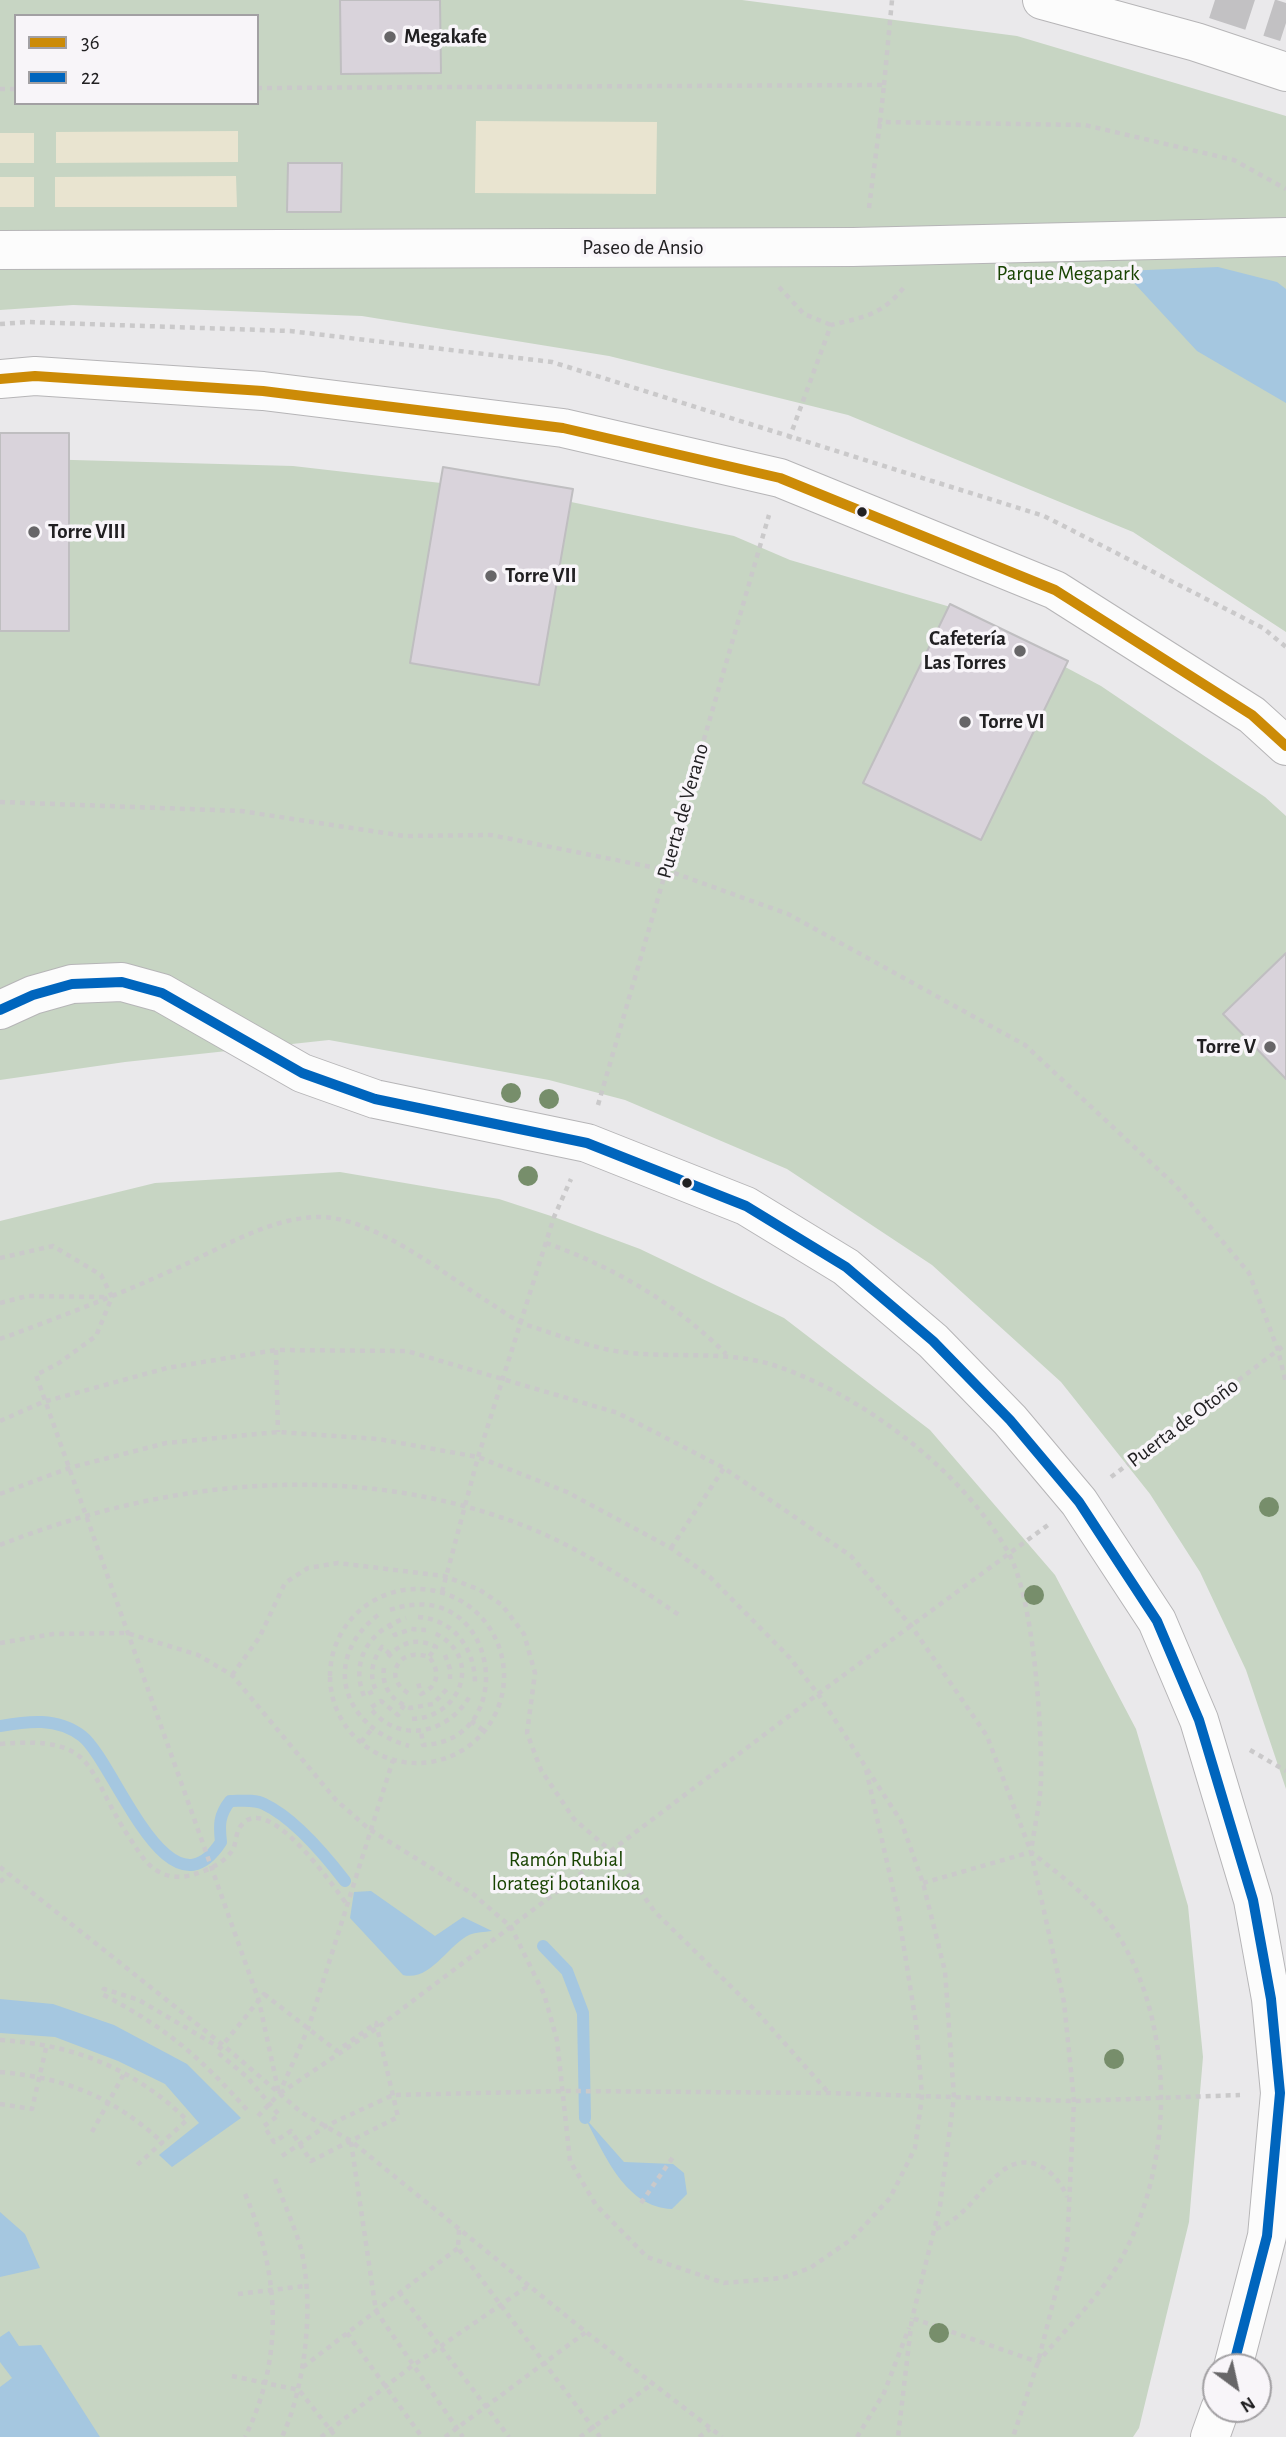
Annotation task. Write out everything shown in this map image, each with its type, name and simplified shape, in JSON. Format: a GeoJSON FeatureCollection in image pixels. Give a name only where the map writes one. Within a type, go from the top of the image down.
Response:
{"type":"FeatureCollection","features":[{"type":"Feature","properties":{"kind":"street"},"geometry":{"type":"LineString","coordinates":[[1042,0],[1196,42],[1286,72]]}},
{"type":"Feature","properties":{"kind":"street","name":"Paseo de Ansio"},"geometry":{"type":"LineString","coordinates":[[0,250],[864,247],[1286,237]]}},
{"type":"Feature","properties":{"kind":"street"},"geometry":{"type":"LineString","coordinates":[[0,379],[35,376],[263,391],[563,428],[780,478],[1055,590],[1252,715],[1286,746]]}},
{"type":"Feature","properties":{"kind":"street"},"geometry":{"type":"LineString","coordinates":[[0,1010],[33,995],[72,984],[122,982],[162,993],[302,1073],[375,1099],[587,1143],[746,1206],[846,1267],[933,1341],[1010,1420],[1079,1502],[1157,1621],[1199,1720],[1253,1900],[1272,1999],[1280,2093],[1267,2236],[1237,2353]]}},
{"type":"Feature","properties":{"kind":"path"},"geometry":{"type":"LineString","coordinates":[[864,247],[892,0]]}},
{"type":"Feature","properties":{"kind":"path"},"geometry":{"type":"LineString","coordinates":[[259,88],[884,85]]}},
{"type":"Feature","properties":{"kind":"path"},"geometry":{"type":"LineString","coordinates":[[880,122],[1085,125],[1234,160],[1286,189]]}},
{"type":"Feature","properties":{"kind":"path"},"geometry":{"type":"LineString","coordinates":[[762,247],[772,276],[786,297],[804,314],[831,325],[861,318],[889,306],[909,280],[920,246]]}},
{"type":"Feature","properties":{"kind":"path","name":"Puerta de Verano"},"geometry":{"type":"LineString","coordinates":[[442,1592],[444,1576],[478,1457],[554,1217],[587,1143],[780,478],[792,426],[831,325]]}},
{"type":"Feature","properties":{"kind":"path"},"geometry":{"type":"LineString","coordinates":[[0,802],[241,811],[404,836],[492,835],[666,870],[788,914],[1025,1045],[1176,1186],[1249,1273],[1278,1350],[1286,1383]]}},
{"type":"Feature","properties":{"kind":"path"},"geometry":{"type":"LineString","coordinates":[[0,1339],[112,1297],[262,1229],[295,1218],[323,1217],[359,1225],[409,1251],[522,1323],[611,1350],[727,1355],[781,1367],[858,1403],[922,1453],[975,1506],[1009,1554],[1023,1595],[1035,1672],[1041,1783],[1031,1852]]}},
{"type":"Feature","properties":{"kind":"path"},"geometry":{"type":"LineString","coordinates":[[546,1243],[592,1259],[639,1286],[699,1326],[727,1355]]}},
{"type":"Feature","properties":{"kind":"path"},"geometry":{"type":"LineString","coordinates":[[0,1258],[53,1246],[101,1275],[112,1297],[96,1336],[59,1363],[36,1375],[43,1402],[259,2001],[279,2094]]}},
{"type":"Feature","properties":{"kind":"path"},"geometry":{"type":"LineString","coordinates":[[0,1303],[27,1296],[112,1297]]}},
{"type":"Feature","properties":{"kind":"path","name":"Puerta de Otoño"},"geometry":{"type":"LineString","coordinates":[[377,2028],[1286,1344]]}},
{"type":"Feature","properties":{"kind":"path"},"geometry":{"type":"LineString","coordinates":[[276,1350],[278,1432]]}},
{"type":"Feature","properties":{"kind":"path"},"geometry":{"type":"LineString","coordinates":[[0,1421],[43,1402],[167,1368],[276,1350],[407,1351],[618,1413],[724,1468],[851,1556],[912,1626],[987,1736],[1031,1852],[1064,2002],[1074,2101],[1067,2248],[1038,2362],[1013,2437]]}},
{"type":"Feature","properties":{"kind":"path"},"geometry":{"type":"LineString","coordinates":[[0,1494],[69,1468],[166,1443],[278,1432],[379,1439],[478,1457],[567,1492],[671,1548],[710,1577],[753,1618],[818,1694],[901,1821],[923,1883],[945,1971],[954,2097],[935,2229],[912,2318],[884,2393],[857,2437]]}},
{"type":"Feature","properties":{"kind":"path"},"geometry":{"type":"LineString","coordinates":[[671,1548],[724,1468]]}},
{"type":"Feature","properties":{"kind":"path"},"geometry":{"type":"LineString","coordinates":[[0,1545],[86,1517],[215,1489],[280,1483],[342,1484],[414,1494],[504,1518],[564,1544],[620,1575],[679,1615]]}},
{"type":"Feature","properties":{"kind":"path"},"geometry":{"type":"LineString","coordinates":[[232,1675],[259,1638],[285,1583],[308,1568],[338,1563],[444,1576],[480,1590],[502,1605],[524,1634],[535,1673],[527,1733],[541,1770],[574,1819],[611,1852],[655,1912],[756,2011],[829,2093]]}},
{"type":"Feature","properties":{"kind":"path"},"geometry":{"type":"LineString","coordinates":[[414,1588],[442,1592],[467,1603],[487,1622],[500,1646],[505,1673],[501,1700],[484,1731],[471,1745],[447,1758],[420,1764],[393,1760],[368,1749],[347,1730],[334,1706],[329,1679],[333,1652],[344,1627],[363,1607],[388,1594],[414,1588]]}},
{"type":"Feature","properties":{"kind":"path"},"geometry":{"type":"LineString","coordinates":[[390,1610],[406,1604],[431,1604],[454,1614],[473,1630],[484,1651],[488,1676],[484,1700],[471,1721],[452,1737],[431,1745],[423,1745],[421,1731]]}},
{"type":"Feature","properties":{"kind":"path"},"geometry":{"type":"LineString","coordinates":[[378,1615],[365,1626],[352,1644],[346,1688],[354,1709],[371,1730],[387,1740],[408,1746]]}},
{"type":"Feature","properties":{"kind":"path"},"geometry":{"type":"LineString","coordinates":[[418,1617],[428,1618],[453,1630],[461,1638],[474,1668],[475,1683]]}},
{"type":"Feature","properties":{"kind":"path"},"geometry":{"type":"LineString","coordinates":[[406,1618],[389,1624],[374,1634],[360,1657],[360,1685],[364,1696],[376,1690],[372,1668],[376,1654],[382,1647],[389,1656],[401,1645],[422,1641],[436,1647],[429,1657]]}},
{"type":"Feature","properties":{"kind":"path"},"geometry":{"type":"LineString","coordinates":[[453,1630],[462,1621]]}},
{"type":"Feature","properties":{"kind":"path"},"geometry":{"type":"LineString","coordinates":[[389,1624],[395,1635],[411,1629],[426,1630]]}},
{"type":"Feature","properties":{"kind":"path"},"geometry":{"type":"LineString","coordinates":[[0,1643],[53,1634],[127,1633],[198,1654],[232,1675],[336,1800],[369,1829],[472,1894],[511,1927],[544,1994],[557,2040],[565,2092],[570,2161],[596,2205],[646,2257],[724,2283],[782,2278],[810,2268],[852,2239],[890,2198],[915,2148],[922,2096],[916,2022],[898,1911],[865,1765]]}},
{"type":"Feature","properties":{"kind":"path"},"geometry":{"type":"LineString","coordinates":[[412,1719],[427,1719],[438,1714],[452,1702],[459,1689],[462,1670],[456,1654],[452,1646],[434,1633]]}},
{"type":"Feature","properties":{"kind":"path"},"geometry":{"type":"LineString","coordinates":[[401,1645],[407,1656]]}},
{"type":"Feature","properties":{"kind":"path"},"geometry":{"type":"LineString","coordinates":[[408,1693],[398,1684],[396,1671],[407,1656],[418,1653],[429,1657],[436,1669],[436,1681],[432,1688],[421,1694],[418,1682]]}},
{"type":"Feature","properties":{"kind":"path"},"geometry":{"type":"LineString","coordinates":[[450,1679],[446,1657],[456,1654]]}},
{"type":"Feature","properties":{"kind":"path"},"geometry":{"type":"LineString","coordinates":[[349,1655],[360,1657]]}},
{"type":"Feature","properties":{"kind":"path"},"geometry":{"type":"LineString","coordinates":[[384,1668],[385,1685],[390,1695],[404,1705],[422,1708],[433,1704],[447,1689]]}},
{"type":"Feature","properties":{"kind":"path"},"geometry":{"type":"LineString","coordinates":[[462,1670],[474,1668]]}},
{"type":"Feature","properties":{"kind":"path"},"geometry":{"type":"LineString","coordinates":[[404,1705],[398,1715],[381,1701],[370,1708],[392,1726],[421,1731],[444,1724],[460,1712],[471,1694]]}},
{"type":"Feature","properties":{"kind":"path"},"geometry":{"type":"LineString","coordinates":[[438,1714],[444,1724]]}},
{"type":"Feature","properties":{"kind":"path"},"geometry":{"type":"LineString","coordinates":[[471,1721],[484,1731]]}},
{"type":"Feature","properties":{"kind":"path"},"geometry":{"type":"LineString","coordinates":[[361,1742],[371,1730]]}},
{"type":"Feature","properties":{"kind":"path"},"geometry":{"type":"LineString","coordinates":[[0,1744],[35,1741],[78,1753],[147,1863],[173,1877],[193,1875],[211,1868],[233,1849],[240,1827],[246,1821],[259,1819],[274,1824],[290,1836],[346,1903]]}},
{"type":"Feature","properties":{"kind":"path"},"geometry":{"type":"LineString","coordinates":[[279,2094],[308,2029],[393,1760]]}},
{"type":"Feature","properties":{"kind":"path"},"geometry":{"type":"LineString","coordinates":[[923,1883],[1031,1852]]}},
{"type":"Feature","properties":{"kind":"path"},"geometry":{"type":"LineString","coordinates":[[1031,1852],[1087,1896],[1124,1945],[1146,2000],[1158,2052],[1161,2097],[1158,2137],[1137,2226],[1115,2269],[1038,2362]]}},
{"type":"Feature","properties":{"kind":"path"},"geometry":{"type":"LineString","coordinates":[[0,1867],[222,2047]]}},
{"type":"Feature","properties":{"kind":"path"},"geometry":{"type":"LineString","coordinates":[[0,1882],[9,1874]]}},
{"type":"Feature","properties":{"kind":"path"},"geometry":{"type":"LineString","coordinates":[[249,2112],[206,2064],[158,2026],[102,1993],[104,1989],[139,2000],[229,2051],[301,2112],[351,2141],[528,2286],[722,2437]]}},
{"type":"Feature","properties":{"kind":"path"},"geometry":{"type":"LineString","coordinates":[[264,1994],[308,2029],[337,2051],[376,2023],[398,2118],[311,2161],[291,2130],[274,2142],[264,2126],[279,2115],[247,2077],[217,2052],[264,1994]]}},
{"type":"Feature","properties":{"kind":"path"},"geometry":{"type":"LineString","coordinates":[[258,2116],[279,2094],[377,2028]]}},
{"type":"Feature","properties":{"kind":"path"},"geometry":{"type":"LineString","coordinates":[[0,2040],[47,2044],[82,2054],[125,2072],[148,2086],[187,2120],[135,2167]]}},
{"type":"Feature","properties":{"kind":"path"},"geometry":{"type":"LineString","coordinates":[[0,2104],[32,2109],[47,2044]]}},
{"type":"Feature","properties":{"kind":"path"},"geometry":{"type":"LineString","coordinates":[[92,2132],[107,2100],[125,2072]]}},
{"type":"Feature","properties":{"kind":"path"},"geometry":{"type":"LineString","coordinates":[[0,2073],[40,2077],[107,2100],[125,2110],[163,2143]]}},
{"type":"Feature","properties":{"kind":"path"},"geometry":{"type":"LineString","coordinates":[[282,2156],[326,2126],[393,2095],[565,2092],[829,2093],[1074,2101],[1280,2093]]}},
{"type":"Feature","properties":{"kind":"path"},"geometry":{"type":"LineString","coordinates":[[351,2141],[376,2311],[463,2437]]}},
{"type":"Feature","properties":{"kind":"path"},"geometry":{"type":"LineString","coordinates":[[641,2203],[673,2157]]}},
{"type":"Feature","properties":{"kind":"path"},"geometry":{"type":"LineString","coordinates":[[935,2229],[953,2222],[1002,2171],[1019,2163],[1036,2164],[1048,2169],[1061,2182],[1069,2201]]}},
{"type":"Feature","properties":{"kind":"path"},"geometry":{"type":"LineString","coordinates":[[275,2179],[300,2247],[305,2286],[299,2390],[282,2437]]}},
{"type":"Feature","properties":{"kind":"path"},"geometry":{"type":"LineString","coordinates":[[245,2193],[264,2246],[272,2288],[274,2325],[266,2384],[245,2437]]}},
{"type":"Feature","properties":{"kind":"path"},"geometry":{"type":"LineString","coordinates":[[459,2229],[458,2248],[600,2437]]}},
{"type":"Feature","properties":{"kind":"path"},"geometry":{"type":"LineString","coordinates":[[302,2367],[458,2248]]}},
{"type":"Feature","properties":{"kind":"path"},"geometry":{"type":"LineString","coordinates":[[238,2294],[305,2286]]}},
{"type":"Feature","properties":{"kind":"path"},"geometry":{"type":"LineString","coordinates":[[321,2437],[412,2366],[528,2286]]}},
{"type":"Feature","properties":{"kind":"path"},"geometry":{"type":"LineString","coordinates":[[399,2292],[509,2437]]}},
{"type":"Feature","properties":{"kind":"path"},"geometry":{"type":"LineString","coordinates":[[912,2318],[1038,2362]]}},
{"type":"Feature","properties":{"kind":"path"},"geometry":{"type":"LineString","coordinates":[[898,2437],[912,2318]]}},
{"type":"Feature","properties":{"kind":"path"},"geometry":{"type":"LineString","coordinates":[[445,2437],[586,2332]]}},
{"type":"Feature","properties":{"kind":"path"},"geometry":{"type":"LineString","coordinates":[[347,2333],[422,2437]]}},
{"type":"Feature","properties":{"kind":"path"},"geometry":{"type":"LineString","coordinates":[[232,2376],[299,2390],[336,2437]]}},
{"type":"Feature","properties":{"kind":"path"},"geometry":{"type":"LineString","coordinates":[[580,2437],[652,2384]]}},
{"type":"Feature","properties":{"kind":"path"},"geometry":{"type":"LineString","coordinates":[[699,2437],[710,2428]]}},
{"type":"Feature","properties":{"kind":"green space","name":"Parque Megapark"},"geometry":{"type":"Polygon","coordinates":[[[0,0],[742,0],[1017,36],[1286,116],[1286,632],[1133,532],[848,415],[609,356],[362,316],[73,305],[0,310],[0,0]]]}},
{"type":"Feature","properties":{"kind":"green space"},"geometry":{"type":"Polygon","coordinates":[[[0,458],[293,466],[528,493],[734,536],[790,560],[954,608],[1101,686],[1265,797],[1286,816],[1286,1789],[1246,1670],[1200,1572],[1150,1494],[1061,1382],[932,1265],[787,1169],[625,1100],[549,1080],[329,1040],[125,1062],[0,1080],[0,458]]]}},
{"type":"Feature","properties":{"kind":"green space","name":"Ramón Rubial lorategi botanikoa"},"geometry":{"type":"Polygon","coordinates":[[[340,1172],[499,1199],[554,1217],[640,1249],[784,1318],[930,1430],[1055,1575],[1136,1729],[1188,1906],[1203,2057],[1189,2222],[1139,2428],[1133,2437],[0,2437],[0,1221],[155,1183],[340,1172]]]}},
{"type":"Feature","properties":{"kind":"sand"},"geometry":{"type":"Polygon","coordinates":[[[476,121],[657,122],[656,194],[475,193],[476,121]]]}},
{"type":"Feature","properties":{"kind":"sand"},"geometry":{"type":"Polygon","coordinates":[[[238,131],[238,162],[56,163],[56,132],[238,131]]]}},
{"type":"Feature","properties":{"kind":"sand"},"geometry":{"type":"Polygon","coordinates":[[[0,133],[34,133],[34,163],[0,163],[0,133]]]}},
{"type":"Feature","properties":{"kind":"sand"},"geometry":{"type":"Polygon","coordinates":[[[236,176],[237,207],[55,207],[55,177],[236,176]]]}},
{"type":"Feature","properties":{"kind":"sand"},"geometry":{"type":"Polygon","coordinates":[[[0,177],[34,177],[34,207],[0,207],[0,177]]]}},
{"type":"Feature","properties":{"kind":"water"},"geometry":{"type":"Polygon","coordinates":[[[1218,267],[1277,282],[1286,289],[1286,403],[1197,351],[1123,271],[1218,267]]]}},
{"type":"Feature","properties":{"kind":"water"},"geometry":{"type":"Polygon","coordinates":[[[371,1891],[435,1936],[463,1917],[492,1931],[469,1935],[422,1973],[403,1975],[350,1918],[354,1892],[371,1891]]]}},
{"type":"Feature","properties":{"kind":"water"},"geometry":{"type":"Polygon","coordinates":[[[0,1999],[53,2004],[114,2025],[187,2064],[241,2118],[172,2167],[159,2155],[199,2123],[165,2084],[118,2061],[55,2037],[0,2033],[0,1999]]]}},
{"type":"Feature","properties":{"kind":"water"},"geometry":{"type":"Polygon","coordinates":[[[585,2118],[624,2162],[673,2164],[684,2173],[687,2194],[672,2209],[641,2199],[618,2177],[585,2118]]]}},
{"type":"Feature","properties":{"kind":"water"},"geometry":{"type":"Polygon","coordinates":[[[0,2212],[25,2234],[40,2268],[0,2277],[0,2212]]]}},
{"type":"Feature","properties":{"kind":"water"},"geometry":{"type":"Polygon","coordinates":[[[9,2331],[19,2346],[41,2345],[100,2437],[0,2437],[0,2387],[12,2378],[0,2362],[0,2337],[9,2331]]]}},
{"type":"Feature","properties":{"kind":"building","name":"Megakafe"},"geometry":{"type":"Polygon","coordinates":[[[340,0],[440,0],[441,73],[341,74],[340,0]]]}},
{"type":"Feature","properties":{"kind":"building"},"geometry":{"type":"Polygon","coordinates":[[[288,163],[342,163],[341,212],[287,212],[288,163]]]}},
{"type":"Feature","properties":{"kind":"building","name":"Torre VIII"},"geometry":{"type":"Polygon","coordinates":[[[0,433],[69,433],[69,631],[0,631],[0,433]]]}},
{"type":"Feature","properties":{"kind":"building","name":"Torre VII"},"geometry":{"type":"Polygon","coordinates":[[[443,467],[573,489],[539,685],[410,663],[443,467]]]}},
{"type":"Feature","properties":{"kind":"building","name":"Torre VI"},"geometry":{"type":"Polygon","coordinates":[[[950,604],[1068,661],[981,840],[863,783],[950,604]]]}},
{"type":"Feature","properties":{"kind":"building","name":"Torre V"},"geometry":{"type":"Polygon","coordinates":[[[1286,953],[1286,1079],[1223,1014],[1286,953]]]}},
{"type":"Feature","properties":{"kind":"waterway"},"geometry":{"type":"LineString","coordinates":[[0,1726],[32,1722],[52,1723],[82,1736],[95,1751],[144,1829],[162,1851],[182,1864],[201,1862],[221,1842],[221,1820],[230,1801],[252,1801],[275,1810],[298,1828],[345,1881]]}},
{"type":"Feature","properties":{"kind":"waterway"},"geometry":{"type":"LineString","coordinates":[[543,1946],[567,1971],[583,2013],[585,2118]]}},
{"type":"Feature","properties":{"kind":"tunnel"},"geometry":{"type":"LineString","coordinates":[[1215,0],[1286,23]]}},
{"type":"Feature","properties":{"kind":"transit line","name":"36"},"geometry":{"type":"LineString","coordinates":[[0,379],[35,376],[263,391],[563,428],[780,478],[1055,590],[1252,715],[1286,746]]}},
{"type":"Feature","properties":{"kind":"transit line","name":"22"},"geometry":{"type":"LineString","coordinates":[[0,1010],[33,995],[72,984],[122,982],[162,993],[302,1073],[375,1099],[587,1143],[746,1206],[846,1267],[933,1341],[1010,1420],[1079,1502],[1157,1621],[1199,1720],[1253,1900],[1271,1999],[1280,2093],[1267,2236],[1237,2353]]}},
{"type":"Feature","properties":{"kind":"place","name":"Megakafe"},"geometry":{"type":"Point","coordinates":[390,37]}},
{"type":"Feature","properties":{"kind":"place","name":"Torre VIII"},"geometry":{"type":"Point","coordinates":[34,532]}},
{"type":"Feature","properties":{"kind":"place","name":"Torre VII"},"geometry":{"type":"Point","coordinates":[491,576]}},
{"type":"Feature","properties":{"kind":"place","name":"Cafetería Las Torres"},"geometry":{"type":"Point","coordinates":[1020,651]}},
{"type":"Feature","properties":{"kind":"place","name":"Torre VI"},"geometry":{"type":"Point","coordinates":[965,722]}},
{"type":"Feature","properties":{"kind":"place","name":"Torre V"},"geometry":{"type":"Point","coordinates":[1270,1047]}}]}
